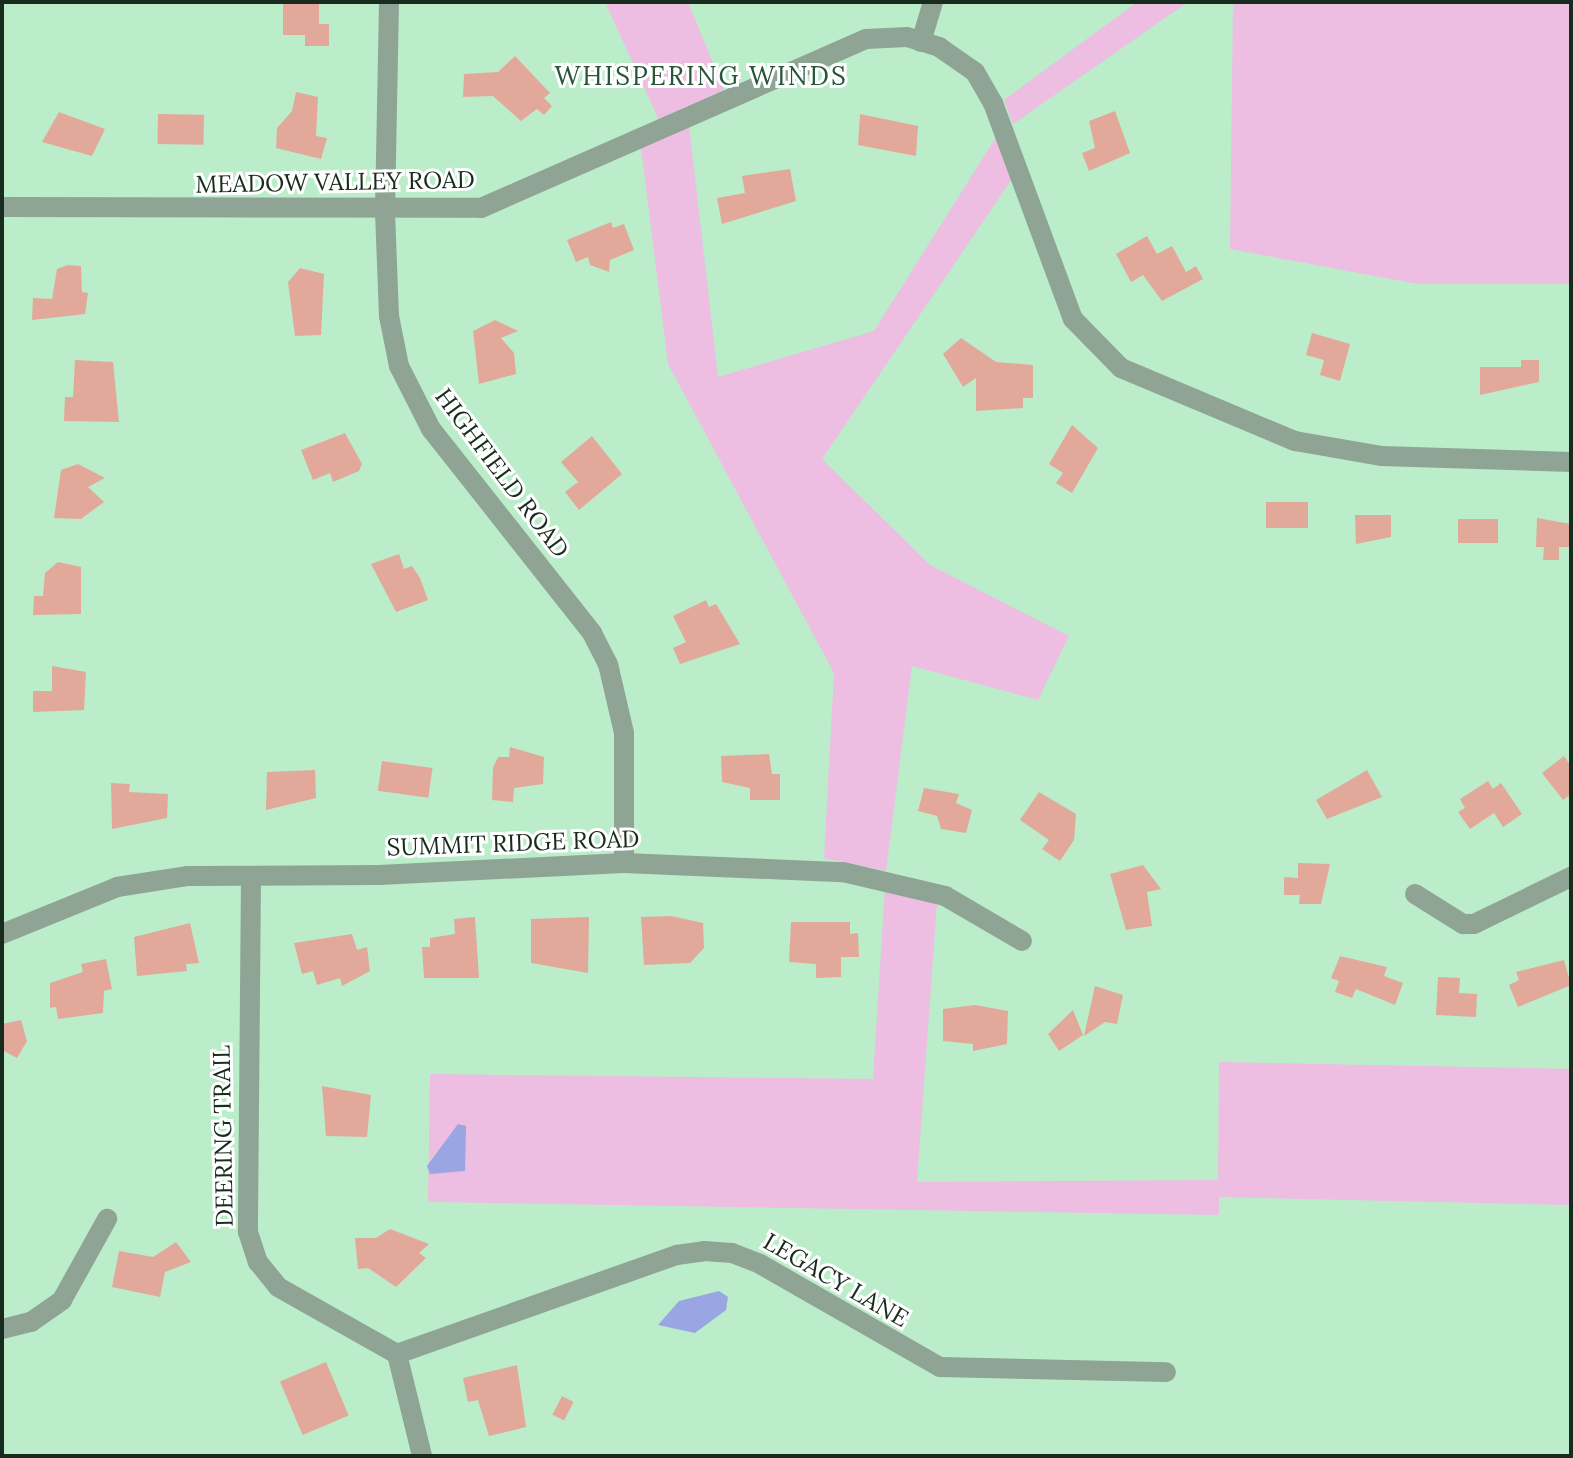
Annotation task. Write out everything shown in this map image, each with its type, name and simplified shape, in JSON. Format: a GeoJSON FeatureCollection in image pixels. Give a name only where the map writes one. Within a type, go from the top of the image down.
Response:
{"type":"FeatureCollection","features":[{"type":"Feature","properties":{"kind":"street","name":"HIGHFIELD ROAD"},"geometry":{"type":"LineString","coordinates":[[389,2],[385,212],[389,316],[415,402],[592,633],[608,664],[624,733],[624,863]]}},
{"type":"Feature","properties":{"kind":"street"},"geometry":{"type":"LineString","coordinates":[[921,42],[933,2]]}},
{"type":"Feature","properties":{"kind":"street","name":"MEADOW VALLEY ROAD"},"geometry":{"type":"LineString","coordinates":[[2,207],[385,212],[481,208],[866,39],[921,42],[975,72],[993,103],[1073,319],[1121,368],[1295,441],[1381,456],[1571,462]]}},
{"type":"Feature","properties":{"kind":"street","name":"SUMMIT RIDGE ROAD"},"geometry":{"type":"LineString","coordinates":[[4,928],[117,887],[188,876],[251,877],[624,863],[843,872],[945,896],[1022,941]]}},
{"type":"Feature","properties":{"kind":"street","name":"DEERING TRAIL"},"geometry":{"type":"LineString","coordinates":[[251,877],[248,1232],[258,1262],[278,1287],[397,1354]]}},
{"type":"Feature","properties":{"kind":"street"},"geometry":{"type":"LineString","coordinates":[[1415,894],[1463,924],[1474,924],[1571,877]]}},
{"type":"Feature","properties":{"kind":"street"},"geometry":{"type":"LineString","coordinates":[[2,1329],[31,1322],[62,1300],[107,1219]]}},
{"type":"Feature","properties":{"kind":"street","name":"LEGACY LANE"},"geometry":{"type":"LineString","coordinates":[[397,1354],[677,1255],[704,1251],[732,1253],[760,1264],[940,1367],[1166,1372]]}},
{"type":"Feature","properties":{"kind":"street"},"geometry":{"type":"LineString","coordinates":[[397,1354],[422,1456]]}},
{"type":"Feature","properties":{"kind":"shaded area"},"geometry":{"type":"Polygon","coordinates":[[[605,2],[688,2],[724,90],[687,107],[718,377],[874,331],[998,134],[1014,176],[822,459],[930,565],[1069,636],[1038,700],[912,666],[886,871],[824,858],[834,673],[668,364],[641,148],[659,120],[605,2]]]}},
{"type":"Feature","properties":{"kind":"shaded area"},"geometry":{"type":"Polygon","coordinates":[[[1137,2],[1188,2],[1013,124],[1004,100],[1137,2]]]}},
{"type":"Feature","properties":{"kind":"shaded area"},"geometry":{"type":"Polygon","coordinates":[[[1233,2],[1571,2],[1571,284],[1418,284],[1230,249],[1233,2]]]}},
{"type":"Feature","properties":{"kind":"shaded area"},"geometry":{"type":"Polygon","coordinates":[[[885,888],[937,903],[917,1182],[1218,1180],[1219,1062],[1571,1069],[1571,1205],[1219,1197],[1219,1215],[428,1202],[430,1074],[873,1079],[885,888]]]}},
{"type":"Feature","properties":{"kind":"water"},"geometry":{"type":"Polygon","coordinates":[[[458,1124],[466,1126],[465,1171],[430,1174],[427,1166],[458,1124]]]}},
{"type":"Feature","properties":{"kind":"water"},"geometry":{"type":"Polygon","coordinates":[[[719,1291],[728,1297],[726,1310],[695,1333],[658,1325],[679,1301],[719,1291]]]}},
{"type":"Feature","properties":{"kind":"building"},"geometry":{"type":"Polygon","coordinates":[[[283,2],[319,3],[319,24],[329,24],[329,46],[305,46],[305,35],[283,35],[283,2]]]}},
{"type":"Feature","properties":{"kind":"building"},"geometry":{"type":"Polygon","coordinates":[[[515,56],[550,93],[544,98],[552,106],[544,115],[537,109],[521,121],[493,96],[463,97],[464,74],[498,72],[515,56]]]}},
{"type":"Feature","properties":{"kind":"building"},"geometry":{"type":"Polygon","coordinates":[[[296,92],[318,97],[316,136],[327,138],[321,159],[276,148],[277,128],[292,111],[296,92]]]}},
{"type":"Feature","properties":{"kind":"building"},"geometry":{"type":"Polygon","coordinates":[[[1115,111],[1130,153],[1089,171],[1082,153],[1095,148],[1089,121],[1115,111]]]}},
{"type":"Feature","properties":{"kind":"building"},"geometry":{"type":"Polygon","coordinates":[[[59,112],[105,129],[92,156],[42,142],[59,112]]]}},
{"type":"Feature","properties":{"kind":"building"},"geometry":{"type":"Polygon","coordinates":[[[158,114],[204,115],[203,145],[157,144],[158,114]]]}},
{"type":"Feature","properties":{"kind":"building"},"geometry":{"type":"Polygon","coordinates":[[[860,114],[918,126],[916,156],[858,145],[860,114]]]}},
{"type":"Feature","properties":{"kind":"building"},"geometry":{"type":"Polygon","coordinates":[[[790,169],[796,201],[722,224],[717,198],[745,193],[742,176],[790,169]]]}},
{"type":"Feature","properties":{"kind":"building"},"geometry":{"type":"Polygon","coordinates":[[[611,222],[613,228],[624,224],[634,250],[610,260],[609,272],[590,265],[588,257],[576,262],[567,240],[611,222]]]}},
{"type":"Feature","properties":{"kind":"building"},"geometry":{"type":"Polygon","coordinates":[[[1147,236],[1157,254],[1172,246],[1186,272],[1196,266],[1203,279],[1162,301],[1143,275],[1131,282],[1116,254],[1147,236]]]}},
{"type":"Feature","properties":{"kind":"building"},"geometry":{"type":"Polygon","coordinates":[[[68,265],[81,266],[82,292],[88,293],[85,314],[32,320],[33,298],[52,299],[57,269],[68,265]]]}},
{"type":"Feature","properties":{"kind":"building"},"geometry":{"type":"Polygon","coordinates":[[[300,268],[324,274],[321,335],[295,336],[288,282],[300,268]]]}},
{"type":"Feature","properties":{"kind":"building"},"geometry":{"type":"Polygon","coordinates":[[[495,320],[518,331],[501,338],[514,353],[516,374],[479,384],[473,331],[495,320]]]}},
{"type":"Feature","properties":{"kind":"building"},"geometry":{"type":"Polygon","coordinates":[[[1312,333],[1350,344],[1340,381],[1320,375],[1324,360],[1306,355],[1312,333]]]}},
{"type":"Feature","properties":{"kind":"building"},"geometry":{"type":"Polygon","coordinates":[[[961,338],[996,362],[1033,365],[1033,398],[1023,398],[1023,408],[976,411],[976,378],[963,387],[943,354],[961,338]]]}},
{"type":"Feature","properties":{"kind":"building"},"geometry":{"type":"Polygon","coordinates":[[[75,360],[113,362],[119,422],[64,421],[65,397],[73,397],[75,360]]]}},
{"type":"Feature","properties":{"kind":"building"},"geometry":{"type":"Polygon","coordinates":[[[1521,360],[1539,360],[1539,382],[1480,395],[1480,367],[1521,367],[1521,360]]]}},
{"type":"Feature","properties":{"kind":"building"},"geometry":{"type":"Polygon","coordinates":[[[1072,425],[1098,448],[1072,493],[1056,483],[1063,473],[1049,464],[1072,425]]]}},
{"type":"Feature","properties":{"kind":"building"},"geometry":{"type":"Polygon","coordinates":[[[345,433],[362,464],[359,471],[333,482],[330,473],[313,480],[301,450],[345,433]]]}},
{"type":"Feature","properties":{"kind":"building"},"geometry":{"type":"Polygon","coordinates":[[[592,436],[622,474],[579,510],[565,492],[578,482],[561,462],[592,436]]]}},
{"type":"Feature","properties":{"kind":"building"},"geometry":{"type":"Polygon","coordinates":[[[78,464],[105,478],[88,487],[104,502],[81,519],[54,518],[61,470],[78,464]]]}},
{"type":"Feature","properties":{"kind":"building"},"geometry":{"type":"Polygon","coordinates":[[[1266,502],[1308,502],[1308,528],[1266,528],[1266,502]]]}},
{"type":"Feature","properties":{"kind":"building"},"geometry":{"type":"Polygon","coordinates":[[[1355,515],[1391,515],[1391,537],[1356,544],[1355,515]]]}},
{"type":"Feature","properties":{"kind":"building"},"geometry":{"type":"Polygon","coordinates":[[[1537,518],[1571,524],[1571,547],[1559,547],[1559,560],[1543,560],[1544,547],[1536,547],[1537,518]]]}},
{"type":"Feature","properties":{"kind":"building"},"geometry":{"type":"Polygon","coordinates":[[[1458,519],[1498,519],[1498,543],[1458,543],[1458,519]]]}},
{"type":"Feature","properties":{"kind":"building"},"geometry":{"type":"Polygon","coordinates":[[[399,554],[404,569],[412,566],[420,578],[428,600],[396,612],[371,564],[399,554]]]}},
{"type":"Feature","properties":{"kind":"building"},"geometry":{"type":"Polygon","coordinates":[[[58,562],[81,567],[81,614],[33,615],[34,596],[43,596],[45,573],[58,562]]]}},
{"type":"Feature","properties":{"kind":"building"},"geometry":{"type":"Polygon","coordinates":[[[706,600],[709,607],[716,604],[740,644],[680,664],[673,648],[686,642],[673,616],[706,600]]]}},
{"type":"Feature","properties":{"kind":"building"},"geometry":{"type":"Polygon","coordinates":[[[52,666],[86,672],[84,710],[33,712],[33,691],[52,691],[52,666]]]}},
{"type":"Feature","properties":{"kind":"building"},"geometry":{"type":"Polygon","coordinates":[[[510,747],[544,757],[543,784],[514,788],[513,802],[492,800],[493,768],[498,757],[509,757],[510,747]]]}},
{"type":"Feature","properties":{"kind":"building"},"geometry":{"type":"Polygon","coordinates":[[[769,754],[772,774],[780,774],[780,800],[750,800],[750,788],[722,782],[721,756],[769,754]]]}},
{"type":"Feature","properties":{"kind":"building"},"geometry":{"type":"Polygon","coordinates":[[[1564,756],[1571,766],[1571,794],[1563,800],[1542,773],[1564,756]]]}},
{"type":"Feature","properties":{"kind":"building"},"geometry":{"type":"Polygon","coordinates":[[[382,761],[433,768],[428,798],[378,791],[382,761]]]}},
{"type":"Feature","properties":{"kind":"building"},"geometry":{"type":"Polygon","coordinates":[[[315,770],[316,798],[266,810],[267,772],[315,770]]]}},
{"type":"Feature","properties":{"kind":"building"},"geometry":{"type":"Polygon","coordinates":[[[1367,770],[1382,797],[1327,819],[1316,800],[1367,770]]]}},
{"type":"Feature","properties":{"kind":"building"},"geometry":{"type":"Polygon","coordinates":[[[1488,781],[1493,789],[1501,783],[1522,814],[1503,827],[1494,813],[1470,829],[1458,812],[1465,808],[1460,799],[1488,781]]]}},
{"type":"Feature","properties":{"kind":"building"},"geometry":{"type":"Polygon","coordinates":[[[111,783],[130,784],[129,792],[168,794],[167,818],[112,829],[111,783]]]}},
{"type":"Feature","properties":{"kind":"building"},"geometry":{"type":"Polygon","coordinates":[[[924,788],[959,794],[956,803],[972,810],[966,833],[941,829],[937,816],[918,811],[924,788]]]}},
{"type":"Feature","properties":{"kind":"building"},"geometry":{"type":"Polygon","coordinates":[[[1039,792],[1076,814],[1074,840],[1060,861],[1042,849],[1049,840],[1020,820],[1039,792]]]}},
{"type":"Feature","properties":{"kind":"building"},"geometry":{"type":"Polygon","coordinates":[[[1298,863],[1330,864],[1321,904],[1299,904],[1300,895],[1284,895],[1284,877],[1298,878],[1298,863]]]}},
{"type":"Feature","properties":{"kind":"building"},"geometry":{"type":"Polygon","coordinates":[[[1143,865],[1161,889],[1147,892],[1152,926],[1126,930],[1110,874],[1143,865]]]}},
{"type":"Feature","properties":{"kind":"building"},"geometry":{"type":"Polygon","coordinates":[[[671,916],[703,923],[704,948],[690,963],[644,965],[641,917],[671,916]]]}},
{"type":"Feature","properties":{"kind":"building"},"geometry":{"type":"Polygon","coordinates":[[[475,917],[479,978],[424,978],[422,947],[430,947],[430,938],[455,934],[454,919],[475,917]]]}},
{"type":"Feature","properties":{"kind":"building"},"geometry":{"type":"Polygon","coordinates":[[[589,917],[588,973],[531,963],[531,919],[589,917]]]}},
{"type":"Feature","properties":{"kind":"building"},"geometry":{"type":"Polygon","coordinates":[[[791,922],[850,922],[850,934],[858,933],[859,957],[841,957],[841,977],[816,978],[816,964],[789,962],[791,922]]]}},
{"type":"Feature","properties":{"kind":"building"},"geometry":{"type":"Polygon","coordinates":[[[190,923],[199,963],[186,964],[187,971],[137,976],[134,937],[190,923]]]}},
{"type":"Feature","properties":{"kind":"building"},"geometry":{"type":"Polygon","coordinates":[[[352,934],[357,950],[367,947],[370,971],[342,986],[340,978],[317,985],[313,971],[302,974],[294,943],[352,934]]]}},
{"type":"Feature","properties":{"kind":"building"},"geometry":{"type":"Polygon","coordinates":[[[1340,956],[1387,967],[1384,976],[1403,983],[1395,1005],[1356,989],[1352,998],[1335,992],[1339,981],[1331,978],[1340,956]]]}},
{"type":"Feature","properties":{"kind":"building"},"geometry":{"type":"Polygon","coordinates":[[[106,959],[112,989],[104,991],[103,1013],[58,1019],[56,1007],[50,1008],[50,983],[83,972],[81,964],[106,959]]]}},
{"type":"Feature","properties":{"kind":"building"},"geometry":{"type":"Polygon","coordinates":[[[1564,960],[1571,985],[1518,1007],[1509,985],[1519,980],[1516,972],[1564,960]]]}},
{"type":"Feature","properties":{"kind":"building"},"geometry":{"type":"Polygon","coordinates":[[[1438,977],[1460,978],[1459,993],[1477,994],[1476,1017],[1436,1015],[1438,977]]]}},
{"type":"Feature","properties":{"kind":"building"},"geometry":{"type":"Polygon","coordinates":[[[1095,986],[1123,995],[1117,1024],[1105,1022],[1084,1036],[1095,986]]]}},
{"type":"Feature","properties":{"kind":"building"},"geometry":{"type":"Polygon","coordinates":[[[975,1005],[1008,1011],[1007,1044],[973,1051],[973,1044],[943,1041],[943,1009],[975,1005]]]}},
{"type":"Feature","properties":{"kind":"building"},"geometry":{"type":"Polygon","coordinates":[[[1073,1010],[1083,1035],[1059,1051],[1048,1034],[1073,1010]]]}},
{"type":"Feature","properties":{"kind":"building"},"geometry":{"type":"Polygon","coordinates":[[[21,1020],[27,1041],[17,1058],[2,1050],[2,1024],[21,1020]]]}},
{"type":"Feature","properties":{"kind":"building"},"geometry":{"type":"Polygon","coordinates":[[[322,1086],[371,1095],[367,1137],[326,1136],[322,1086]]]}},
{"type":"Feature","properties":{"kind":"building"},"geometry":{"type":"Polygon","coordinates":[[[390,1229],[429,1244],[419,1253],[426,1258],[396,1287],[368,1268],[358,1269],[355,1238],[376,1238],[390,1229]]]}},
{"type":"Feature","properties":{"kind":"building"},"geometry":{"type":"Polygon","coordinates":[[[176,1242],[191,1262],[165,1272],[160,1297],[112,1287],[119,1251],[153,1257],[176,1242]]]}},
{"type":"Feature","properties":{"kind":"building"},"geometry":{"type":"Polygon","coordinates":[[[326,1362],[349,1415],[303,1435],[280,1382],[326,1362]]]}},
{"type":"Feature","properties":{"kind":"building"},"geometry":{"type":"Polygon","coordinates":[[[517,1365],[526,1427],[489,1436],[478,1400],[468,1402],[463,1378],[517,1365]]]}},
{"type":"Feature","properties":{"kind":"building"},"geometry":{"type":"Polygon","coordinates":[[[562,1396],[574,1402],[564,1421],[552,1415],[562,1396]]]}},
{"type":"Feature","properties":{"kind":"district","name":"WHISPERING WINDS"},"geometry":{"type":"Point","coordinates":[701,76]}}]}
